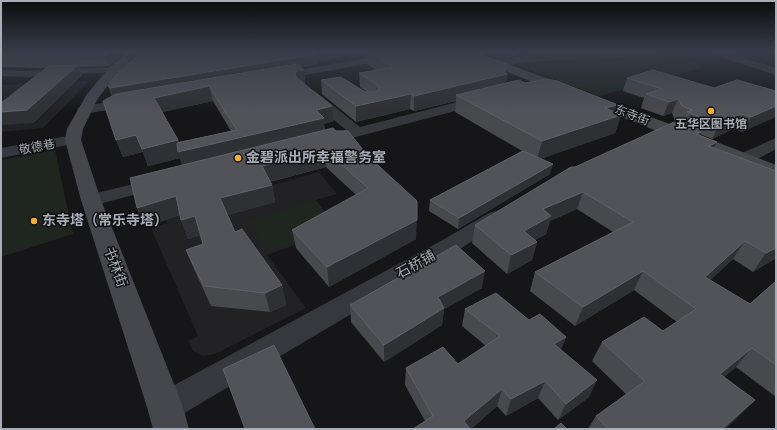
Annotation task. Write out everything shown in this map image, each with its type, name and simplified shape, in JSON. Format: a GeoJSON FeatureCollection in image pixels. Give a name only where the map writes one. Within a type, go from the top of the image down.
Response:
{"type":"FeatureCollection","features":[{"type":"Feature","properties":{"kind":"street"},"geometry":{"type":"LineString","coordinates":[[1,73],[25,74],[68,72]]}},
{"type":"Feature","properties":{"kind":"street"},"geometry":{"type":"LineString","coordinates":[[73,140],[75,129],[84,110],[92,97],[112,72]]}},
{"type":"Feature","properties":{"kind":"street"},"geometry":{"type":"LineString","coordinates":[[269,78],[304,72]]}},
{"type":"Feature","properties":{"kind":"street"},"geometry":{"type":"LineString","coordinates":[[326,72],[333,77]]}},
{"type":"Feature","properties":{"kind":"street","name":"东寺街"},"geometry":{"type":"LineString","coordinates":[[518,72],[776,172]]}},
{"type":"Feature","properties":{"kind":"street"},"geometry":{"type":"LineString","coordinates":[[525,88],[547,82]]}},
{"type":"Feature","properties":{"kind":"street"},"geometry":{"type":"LineString","coordinates":[[304,88],[357,132]]}},
{"type":"Feature","properties":{"kind":"street"},"geometry":{"type":"LineString","coordinates":[[307,144],[357,132],[393,118],[495,96]]}},
{"type":"Feature","properties":{"kind":"street"},"geometry":{"type":"LineString","coordinates":[[84,110],[142,100]]}},
{"type":"Feature","properties":{"kind":"street"},"geometry":{"type":"LineString","coordinates":[[640,141],[668,129]]}},
{"type":"Feature","properties":{"kind":"street","name":"敬德巷"},"geometry":{"type":"LineString","coordinates":[[1,153],[73,140]]}},
{"type":"Feature","properties":{"kind":"street","name":"书林街"},"geometry":{"type":"LineString","coordinates":[[73,140],[91,200],[168,418]]}},
{"type":"Feature","properties":{"kind":"street"},"geometry":{"type":"LineString","coordinates":[[744,159],[776,143]]}},
{"type":"Feature","properties":{"kind":"street"},"geometry":{"type":"LineString","coordinates":[[91,200],[176,178]]}},
{"type":"Feature","properties":{"kind":"street","name":"石桥铺"},"geometry":{"type":"LineString","coordinates":[[168,418],[514,206]]}},
{"type":"Feature","properties":{"kind":"shaded area"},"geometry":{"type":"Polygon","coordinates":[[[535,72],[687,72],[599,96],[535,72]]]}},
{"type":"Feature","properties":{"kind":"shaded area"},"geometry":{"type":"Polygon","coordinates":[[[89,81],[43,128],[1,132],[1,85],[89,81]]]}},
{"type":"Feature","properties":{"kind":"shaded area"},"geometry":{"type":"Polygon","coordinates":[[[55,150],[73,234],[1,257],[1,160],[55,150]]]}},
{"type":"Feature","properties":{"kind":"shaded area"},"geometry":{"type":"Polygon","coordinates":[[[319,172],[337,194],[316,200],[338,230],[267,255],[306,308],[215,354],[203,356],[193,351],[188,341],[198,336],[151,228],[167,223],[166,215],[319,172]]]}},
{"type":"Feature","properties":{"kind":"shaded area"},"geometry":{"type":"Polygon","coordinates":[[[312,201],[334,230],[266,253],[249,220],[312,201]]]}},
{"type":"Feature","properties":{"kind":"building"},"geometry":{"type":"Polygon","coordinates":[[[41,72],[70,72],[27,110],[1,112],[1,103],[41,72]]]}},
{"type":"Feature","properties":{"kind":"building"},"geometry":{"type":"Polygon","coordinates":[[[119,72],[207,72],[110,88],[108,86],[119,72]]]}},
{"type":"Feature","properties":{"kind":"building"},"geometry":{"type":"Polygon","coordinates":[[[248,72],[296,72],[295,75],[297,78],[332,106],[316,110],[324,118],[178,152],[177,143],[237,130],[209,86],[154,98],[178,140],[142,149],[136,135],[116,140],[103,101],[116,94],[248,72]]]}},
{"type":"Feature","properties":{"kind":"building"},"geometry":{"type":"Polygon","coordinates":[[[505,72],[507,74],[414,96],[411,94],[356,106],[321,80],[341,77],[365,92],[376,92],[379,89],[377,85],[359,73],[505,72]]]}},
{"type":"Feature","properties":{"kind":"building"},"geometry":{"type":"Polygon","coordinates":[[[646,72],[660,72],[714,88],[737,80],[776,91],[776,106],[751,117],[741,114],[720,124],[687,112],[692,110],[682,106],[678,99],[669,102],[646,94],[662,89],[627,78],[646,72]]]}},
{"type":"Feature","properties":{"kind":"building"},"geometry":{"type":"Polygon","coordinates":[[[547,79],[557,81],[618,105],[605,108],[621,115],[542,141],[456,95],[519,80],[525,83],[547,79]]]}},
{"type":"Feature","properties":{"kind":"building"},"geometry":{"type":"Polygon","coordinates":[[[674,122],[701,132],[696,134],[717,142],[709,146],[776,171],[776,248],[766,253],[745,241],[705,277],[750,304],[776,281],[776,365],[752,348],[720,374],[755,400],[722,429],[608,429],[596,416],[645,381],[602,342],[644,317],[663,331],[696,309],[643,271],[583,307],[535,272],[633,222],[583,192],[543,209],[551,216],[524,231],[537,242],[511,255],[475,225],[571,167],[575,167],[674,122]]]}},
{"type":"Feature","properties":{"kind":"building"},"geometry":{"type":"Polygon","coordinates":[[[333,128],[336,131],[348,131],[368,156],[417,201],[417,220],[327,267],[292,230],[368,188],[325,150],[262,166],[272,185],[220,198],[235,232],[242,229],[282,285],[265,293],[204,286],[186,250],[203,244],[195,216],[181,220],[176,196],[137,208],[130,178],[333,128]]]}},
{"type":"Feature","properties":{"kind":"building"},"geometry":{"type":"Polygon","coordinates":[[[523,151],[553,164],[459,218],[430,200],[523,151]]]}},
{"type":"Feature","properties":{"kind":"building"},"geometry":{"type":"Polygon","coordinates":[[[456,245],[485,271],[438,297],[444,308],[384,345],[350,305],[456,245]]]}},
{"type":"Feature","properties":{"kind":"building"},"geometry":{"type":"Polygon","coordinates":[[[496,293],[529,320],[540,314],[566,337],[554,344],[597,380],[566,404],[545,381],[511,399],[502,389],[464,421],[470,429],[413,429],[433,416],[406,368],[443,347],[458,364],[500,336],[465,309],[496,293]]]}},
{"type":"Feature","properties":{"kind":"building"},"geometry":{"type":"Polygon","coordinates":[[[274,345],[315,429],[245,429],[223,369],[274,345]]]}},
{"type":"Feature","properties":{"kind":"building"},"geometry":{"type":"Polygon","coordinates":[[[561,423],[567,429],[554,429],[561,423]]]}},
{"type":"Feature","properties":{"kind":"place","name":"五华区图书馆"},"geometry":{"type":"Point","coordinates":[711,111]}},
{"type":"Feature","properties":{"kind":"place","name":"金碧派出所幸福警务室"},"geometry":{"type":"Point","coordinates":[238,158]}},
{"type":"Feature","properties":{"kind":"place","name":"东寺塔（常乐寺塔）"},"geometry":{"type":"Point","coordinates":[34,221]}}]}
